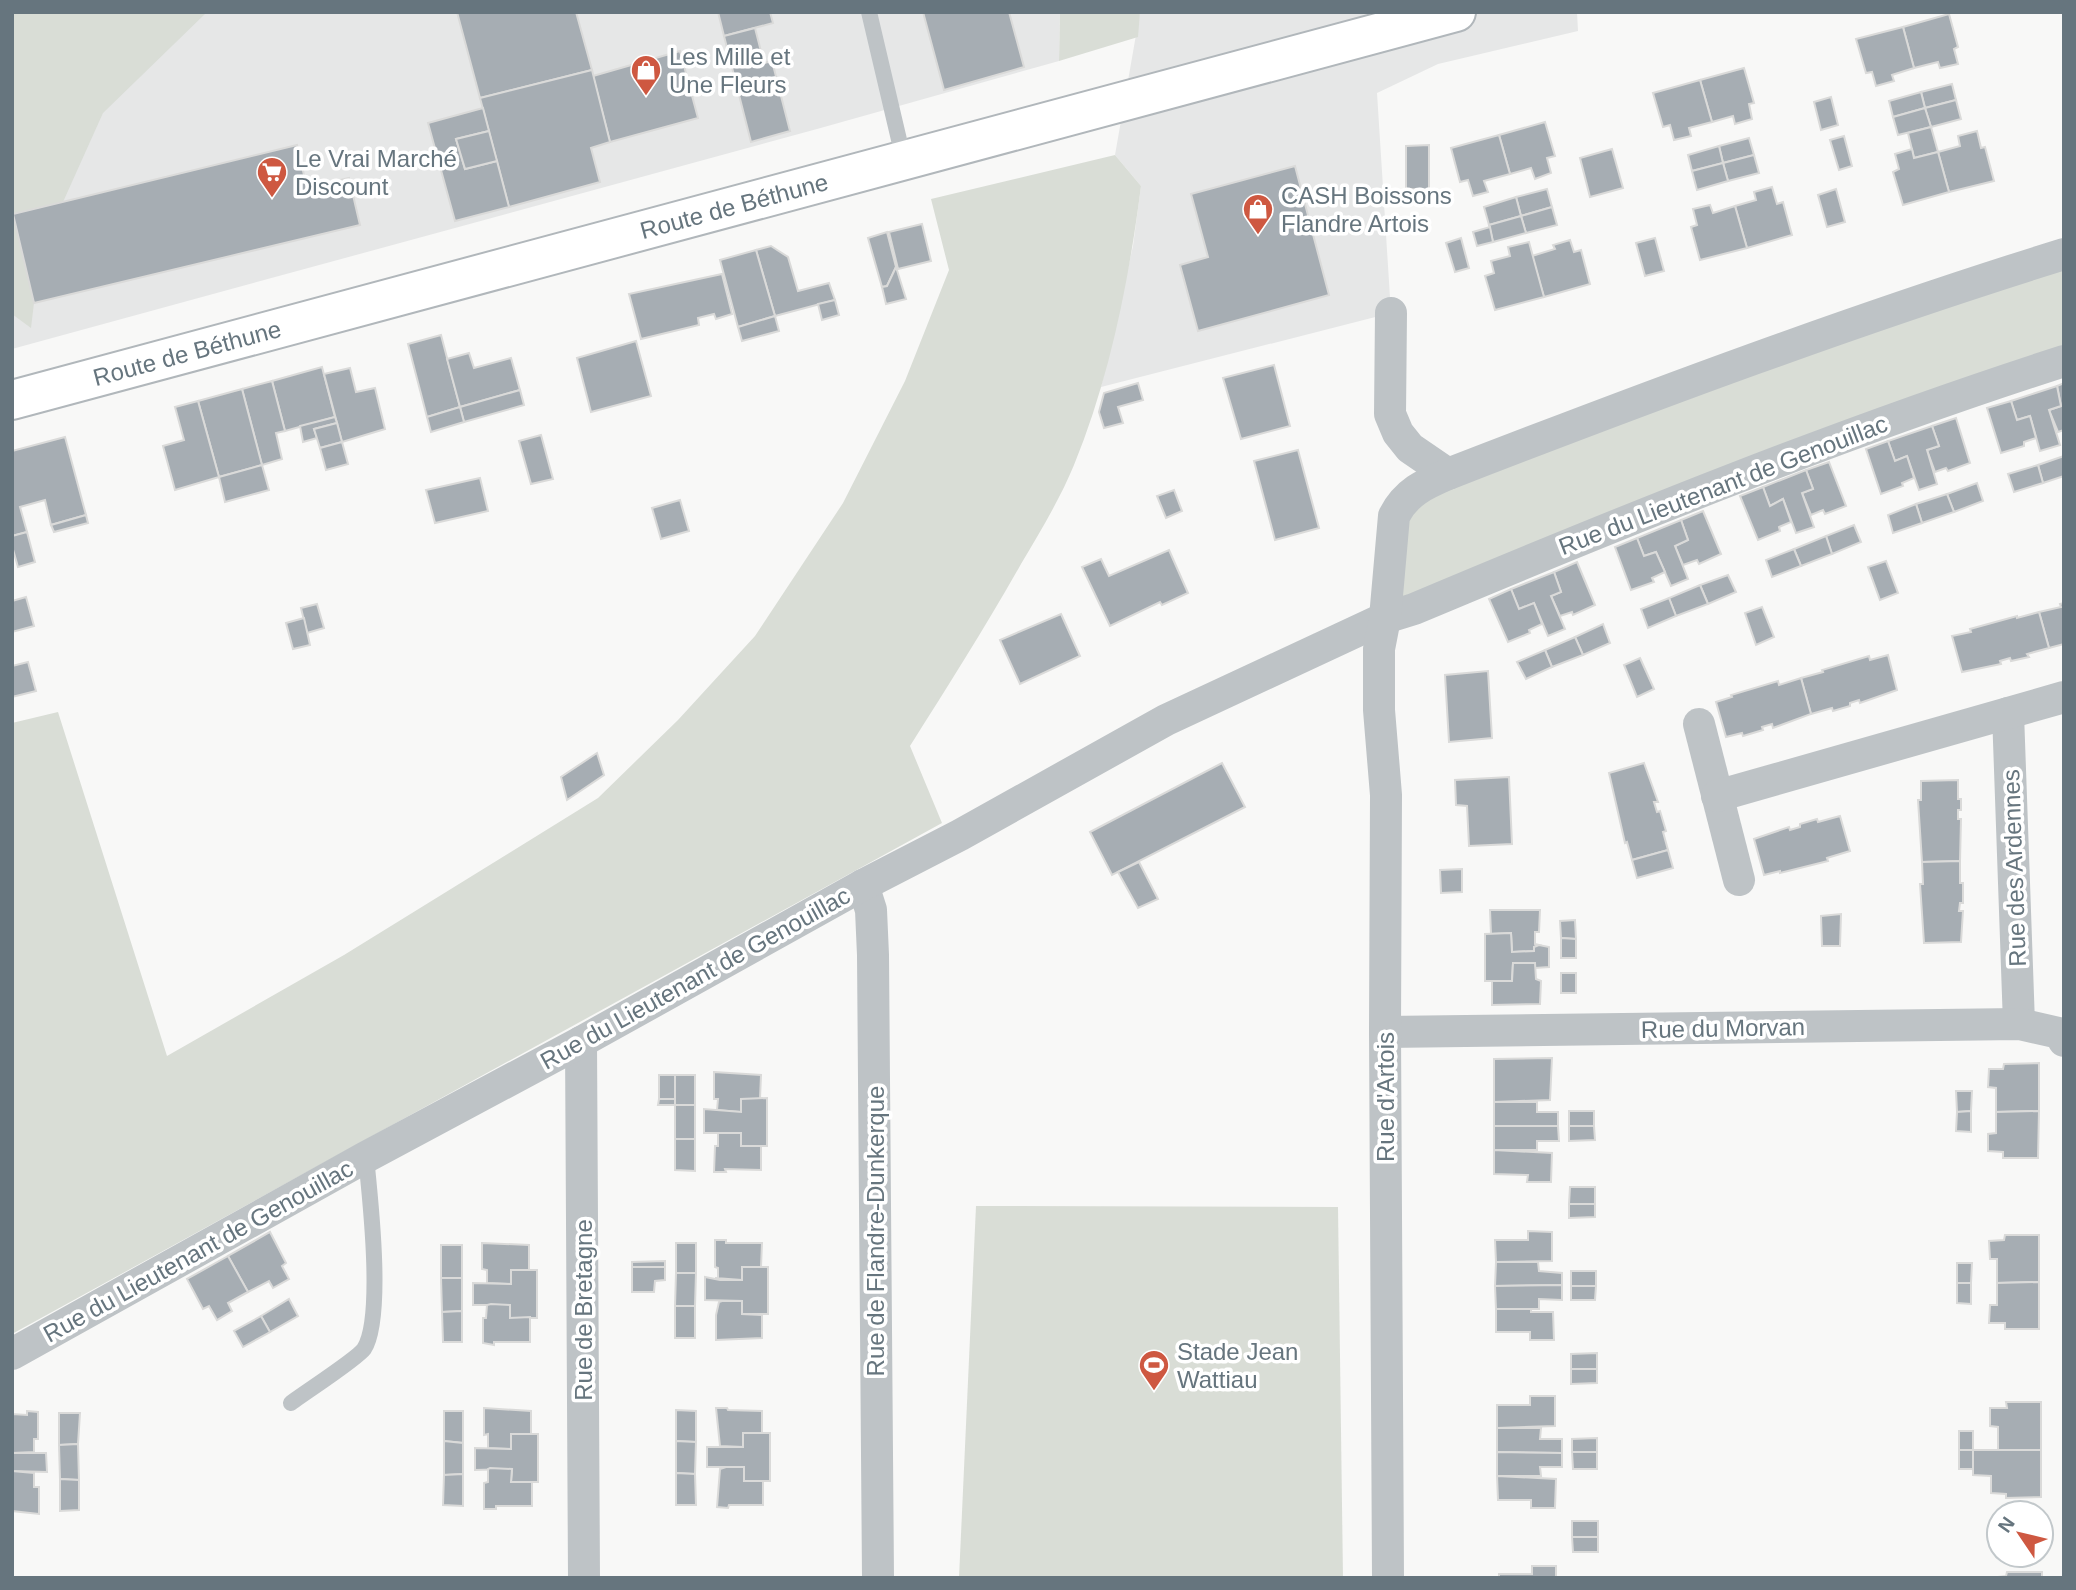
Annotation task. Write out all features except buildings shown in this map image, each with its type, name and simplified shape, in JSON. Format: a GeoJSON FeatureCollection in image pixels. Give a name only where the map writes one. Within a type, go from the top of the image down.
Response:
{"type":"FeatureCollection","features":[{"type":"Feature","properties":{"kind":"main road","name":"Route de Béthune"},"geometry":{"type":"LineString","coordinates":[[12,400],[1456,12]]}},
{"type":"Feature","properties":{"kind":"street"},"geometry":{"type":"LineString","coordinates":[[1385,618],[1394,516],[1400,503],[1422,486],[1677,385],[1947,290],[2064,254]]}},
{"type":"Feature","properties":{"kind":"street"},"geometry":{"type":"LineString","coordinates":[[1391,313],[1390,414],[1398,433],[1410,448],[1448,474]]}},
{"type":"Feature","properties":{"kind":"street","name":"Rue du Lieutenant de Genouillac"},"geometry":{"type":"LineString","coordinates":[[12,1354],[366,1157],[581,1042],[863,885],[960,835],[1166,720],[1385,618],[1414,609],[1719,483],[1962,394],[2064,361]]}},
{"type":"Feature","properties":{"kind":"street","name":"Rue d'Artois"},"geometry":{"type":"LineString","coordinates":[[1385,618],[1379,649],[1379,710],[1386,795],[1388,1578]]}},
{"type":"Feature","properties":{"kind":"street"},"geometry":{"type":"LineString","coordinates":[[1717,796],[2064,697]]}},
{"type":"Feature","properties":{"kind":"street","name":"Rue des Ardennes"},"geometry":{"type":"LineString","coordinates":[[2008,713],[2020,1024]]}},
{"type":"Feature","properties":{"kind":"street"},"geometry":{"type":"LineString","coordinates":[[1699,724],[1739,880]]}},
{"type":"Feature","properties":{"kind":"street","name":"Rue de Flandre-Dunkerque"},"geometry":{"type":"LineString","coordinates":[[863,885],[871,911],[873,955],[878,1578]]}},
{"type":"Feature","properties":{"kind":"street","name":"Rue du Morvan"},"geometry":{"type":"LineString","coordinates":[[1385,1032],[2020,1024],[2062,1037]]}},
{"type":"Feature","properties":{"kind":"street","name":"Rue de Bretagne"},"geometry":{"type":"LineString","coordinates":[[581,1042],[584,1578]]}},
{"type":"Feature","properties":{"kind":"lane"},"geometry":{"type":"LineString","coordinates":[[869,12],[904,161]]}},
{"type":"Feature","properties":{"kind":"lane"},"geometry":{"type":"LineString","coordinates":[[291,1403],[364,1350],[372,1325],[374,1245],[366,1157]]}},
{"type":"Feature","properties":{"kind":"shaded area"},"geometry":{"type":"Polygon","coordinates":[[[12,12],[1060,12],[1059,61],[12,349],[12,12]]]}},
{"type":"Feature","properties":{"kind":"shaded area"},"geometry":{"type":"Polygon","coordinates":[[[12,12],[207,12],[103,113],[63,202],[13,214],[34,303],[31,328],[12,314],[12,12]]]}},
{"type":"Feature","properties":{"kind":"shaded area"},"geometry":{"type":"Polygon","coordinates":[[[1060,12],[1140,12],[1138,37],[1059,61],[1060,12]]]}},
{"type":"Feature","properties":{"kind":"shaded area"},"geometry":{"type":"Polygon","coordinates":[[[1140,12],[1577,12],[1578,31],[1438,64],[1377,93],[1391,313],[1101,387],[1133,246],[1141,186],[1115,155],[1140,12]]]}},
{"type":"Feature","properties":{"kind":"shaded area"},"geometry":{"type":"Polygon","coordinates":[[[1115,155],[1141,186],[1131,257],[1116,328],[1087,432],[1049,515],[981,633],[910,746],[942,823],[12,1334],[12,723],[58,712],[167,1056],[344,955],[598,798],[678,720],[755,636],[843,503],[905,381],[949,270],[931,199],[1115,155]]]}},
{"type":"Feature","properties":{"kind":"shaded area"},"geometry":{"type":"Polygon","coordinates":[[[2064,254],[2064,361],[1414,609],[1389,582],[1417,492],[2064,254]]]}},
{"type":"Feature","properties":{"kind":"shaded area","name":"Stade Jean Wattiau"},"geometry":{"type":"Polygon","coordinates":[[[976,1206],[1338,1207],[1343,1578],[959,1578],[976,1206]]]}},
{"type":"Feature","properties":{"kind":"place","name":"Les Mille et Une Fleurs"},"geometry":{"type":"Point","coordinates":[646,97]}},
{"type":"Feature","properties":{"kind":"place","name":"Le Vrai Marché Discount"},"geometry":{"type":"Point","coordinates":[272,199]}},
{"type":"Feature","properties":{"kind":"place","name":"CASH Boissons Flandre Artois"},"geometry":{"type":"Point","coordinates":[1258,236]}},
{"type":"Feature","properties":{"kind":"place","name":"Stade Jean Wattiau"},"geometry":{"type":"Point","coordinates":[1154,1392]}}]}
